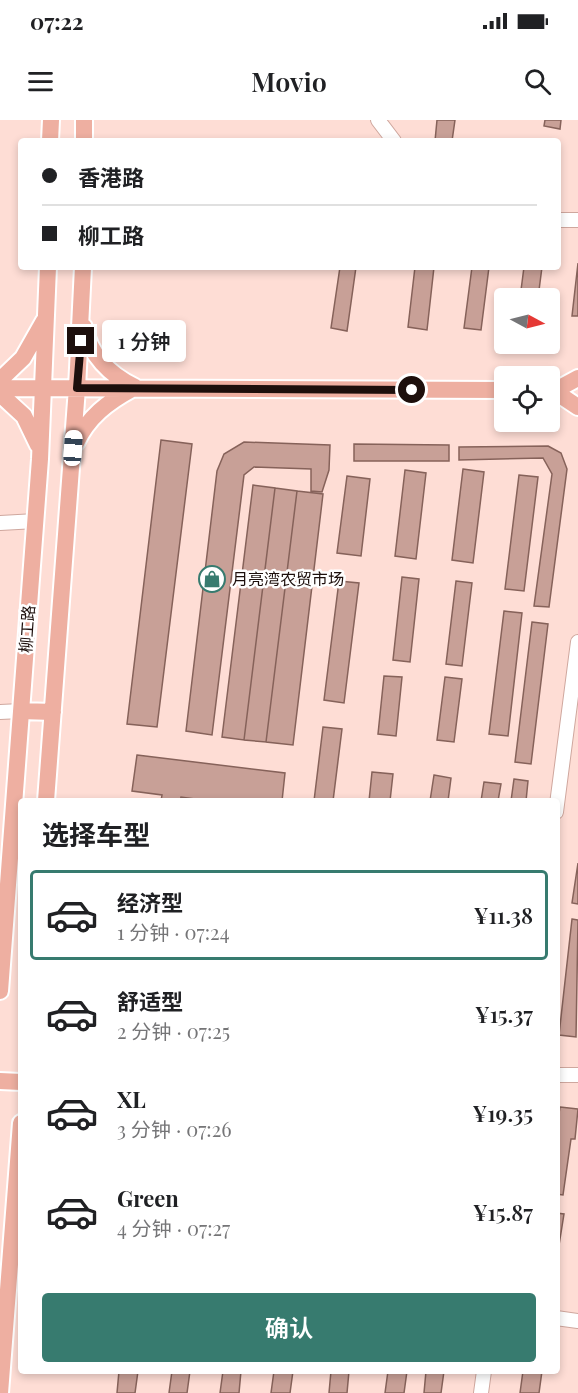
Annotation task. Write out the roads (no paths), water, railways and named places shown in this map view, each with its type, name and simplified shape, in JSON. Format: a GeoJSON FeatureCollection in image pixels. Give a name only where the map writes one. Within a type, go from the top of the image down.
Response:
{"type":"FeatureCollection","features":[{"type":"Feature","properties":{"kind":"main road"},"geometry":{"type":"LineString","coordinates":[[50,138],[51,120]]}},
{"type":"Feature","properties":{"kind":"main road"},"geometry":{"type":"LineString","coordinates":[[84,120],[84,138]]}},
{"type":"Feature","properties":{"kind":"main road","name":"柳工路"},"geometry":{"type":"LineString","coordinates":[[0,991],[36,521],[48,270]]}},
{"type":"Feature","properties":{"kind":"main road","name":"柳工路"},"geometry":{"type":"LineString","coordinates":[[46,798],[73,448],[83,270]]}},
{"type":"Feature","properties":{"kind":"main road"},"geometry":{"type":"LineString","coordinates":[[0,380],[16,367],[30,349],[41,328],[48,306]]}},
{"type":"Feature","properties":{"kind":"main road"},"geometry":{"type":"LineString","coordinates":[[82,317],[88,339],[99,360],[110,371],[136,388]]}},
{"type":"Feature","properties":{"kind":"main road"},"geometry":{"type":"LineString","coordinates":[[560,387],[578,378]]}},
{"type":"Feature","properties":{"kind":"main road"},"geometry":{"type":"LineString","coordinates":[[0,388],[494,390]]}},
{"type":"Feature","properties":{"kind":"main road"},"geometry":{"type":"LineString","coordinates":[[73,448],[94,415],[109,402],[136,388]]}},
{"type":"Feature","properties":{"kind":"main road"},"geometry":{"type":"LineString","coordinates":[[560,391],[578,391]]}},
{"type":"Feature","properties":{"kind":"main road"},"geometry":{"type":"LineString","coordinates":[[0,394],[16,407],[30,426],[40,459]]}},
{"type":"Feature","properties":{"kind":"main road"},"geometry":{"type":"LineString","coordinates":[[560,396],[578,407]]}},
{"type":"Feature","properties":{"kind":"main road"},"geometry":{"type":"LineString","coordinates":[[21,711],[53,712]]}},
{"type":"Feature","properties":{"kind":"main road"},"geometry":{"type":"LineString","coordinates":[[0,1081],[18,1082]]}},
{"type":"Feature","properties":{"kind":"main road"},"geometry":{"type":"LineString","coordinates":[[0,1393],[14,1306],[18,1201]]}},
{"type":"Feature","properties":{"kind":"street"},"geometry":{"type":"LineString","coordinates":[[378,120],[392,138]]}},
{"type":"Feature","properties":{"kind":"street"},"geometry":{"type":"LineString","coordinates":[[561,220],[578,220]]}},
{"type":"Feature","properties":{"kind":"street"},"geometry":{"type":"LineString","coordinates":[[0,522],[36,521]]}},
{"type":"Feature","properties":{"kind":"street"},"geometry":{"type":"LineString","coordinates":[[558,798],[578,642]]}},
{"type":"Feature","properties":{"kind":"street"},"geometry":{"type":"LineString","coordinates":[[0,712],[21,711]]}},
{"type":"Feature","properties":{"kind":"street"},"geometry":{"type":"LineString","coordinates":[[560,1075],[578,1075]]}},
{"type":"Feature","properties":{"kind":"street"},"geometry":{"type":"LineString","coordinates":[[560,1319],[578,1322]]}},
{"type":"Feature","properties":{"kind":"street"},"geometry":{"type":"LineString","coordinates":[[481,1393],[484,1374]]}},
{"type":"Feature","properties":{"kind":"place","name":"月亮湾农贸市场"},"geometry":{"type":"Point","coordinates":[212,579]}}]}
